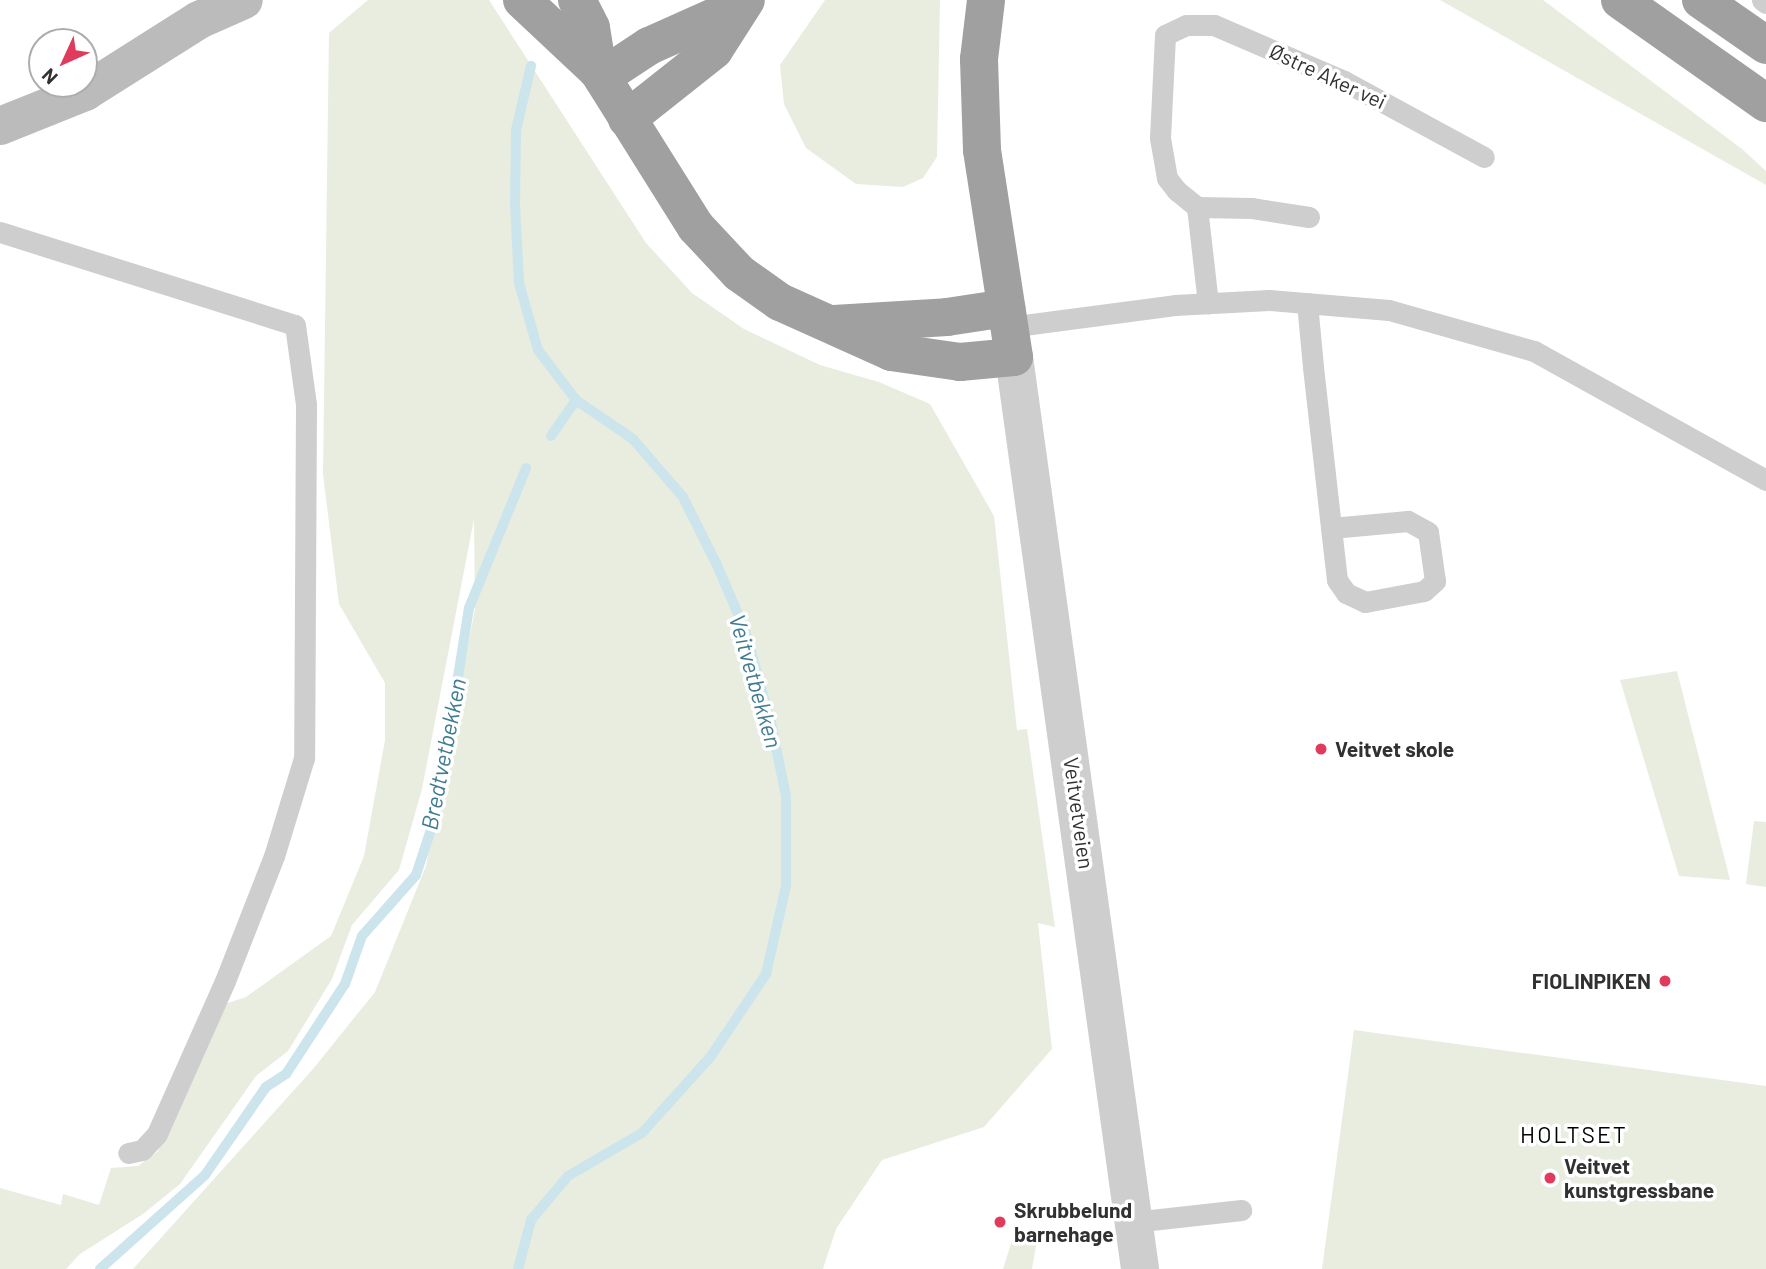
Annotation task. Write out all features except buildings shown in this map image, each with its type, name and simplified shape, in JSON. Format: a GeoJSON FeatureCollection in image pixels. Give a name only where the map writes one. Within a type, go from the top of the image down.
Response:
{"type":"FeatureCollection","features":[{"type":"Feature","properties":{"kind":"highway"},"geometry":{"type":"LineString","coordinates":[[522,0],[600,74],[710,246],[771,296],[891,352],[924,359],[960,362],[1009,331]]}},
{"type":"Feature","properties":{"kind":"highway"},"geometry":{"type":"LineString","coordinates":[[576,0],[591,28],[600,74]]}},
{"type":"Feature","properties":{"kind":"highway"},"geometry":{"type":"LineString","coordinates":[[986,0],[979,101],[1009,331]]}},
{"type":"Feature","properties":{"kind":"highway"},"geometry":{"type":"LineString","coordinates":[[1620,0],[1766,103]]}},
{"type":"Feature","properties":{"kind":"highway"},"geometry":{"type":"LineString","coordinates":[[1701,0],[1766,45]]}},
{"type":"Feature","properties":{"kind":"highway"},"geometry":{"type":"LineString","coordinates":[[600,74],[649,46],[742,3]]}},
{"type":"Feature","properties":{"kind":"highway"},"geometry":{"type":"LineString","coordinates":[[628,119],[714,50],[742,3]]}},
{"type":"Feature","properties":{"kind":"highway"},"geometry":{"type":"LineString","coordinates":[[832,324],[947,317],[1009,331]]}},
{"type":"Feature","properties":{"kind":"main road"},"geometry":{"type":"LineString","coordinates":[[0,126],[85,92],[207,10],[244,0]]}},
{"type":"Feature","properties":{"kind":"street","name":"Veitvetveien"},"geometry":{"type":"LineString","coordinates":[[1009,331],[1140,1269]]}},
{"type":"Feature","properties":{"kind":"lane","name":"Østre Aker vei"},"geometry":{"type":"LineString","coordinates":[[1197,206],[1167,178],[1160,138],[1165,35],[1186,25],[1214,25],[1345,81],[1484,157]]}},
{"type":"Feature","properties":{"kind":"lane"},"geometry":{"type":"LineString","coordinates":[[1208,303],[1197,206],[1251,208],[1309,217]]}},
{"type":"Feature","properties":{"kind":"lane"},"geometry":{"type":"LineString","coordinates":[[0,232],[295,325],[306,404],[304,758],[274,856],[208,1019],[157,1134],[142,1150],[128,1153]]}},
{"type":"Feature","properties":{"kind":"lane"},"geometry":{"type":"LineString","coordinates":[[1009,331],[1208,303],[1307,303],[1389,310],[1534,351],[1766,480]]}},
{"type":"Feature","properties":{"kind":"lane"},"geometry":{"type":"LineString","coordinates":[[1307,303],[1331,528],[1337,580],[1346,593],[1365,601],[1424,590],[1435,581],[1427,532],[1408,520],[1331,528]]}},
{"type":"Feature","properties":{"kind":"lane"},"geometry":{"type":"LineString","coordinates":[[1133,1222],[1241,1210]]}},
{"type":"Feature","properties":{"kind":"shaded area"},"geometry":{"type":"Polygon","coordinates":[[[368,0],[489,0],[646,243],[692,293],[744,329],[820,365],[879,382],[930,404],[994,516],[1017,730],[1027,729],[1055,927],[1038,923],[1052,1049],[984,1127],[882,1160],[836,1229],[823,1269],[133,1269],[313,1069],[375,992],[426,866],[475,609],[474,519],[422,789],[399,870],[352,925],[332,979],[288,1051],[256,1076],[180,1184],[143,1214],[80,1254],[66,1269],[0,1269],[0,1188],[61,1205],[63,1194],[99,1205],[111,1168],[138,1166],[158,1151],[222,1005],[246,997],[331,936],[364,856],[385,740],[385,683],[339,604],[323,474],[329,33],[368,0]]]}},
{"type":"Feature","properties":{"kind":"shaded area"},"geometry":{"type":"Polygon","coordinates":[[[825,0],[940,0],[937,157],[923,178],[903,187],[856,184],[806,148],[784,104],[780,65],[825,0]]]}},
{"type":"Feature","properties":{"kind":"shaded area"},"geometry":{"type":"Polygon","coordinates":[[[1440,0],[1543,0],[1742,149],[1766,171],[1766,185],[1440,0]]]}},
{"type":"Feature","properties":{"kind":"shaded area"},"geometry":{"type":"Polygon","coordinates":[[[1677,671],[1730,880],[1679,876],[1620,680],[1677,671]]]}},
{"type":"Feature","properties":{"kind":"shaded area"},"geometry":{"type":"Polygon","coordinates":[[[1754,821],[1766,822],[1766,887],[1746,884],[1754,821]]]}},
{"type":"Feature","properties":{"kind":"shaded area","name":"Veitvet kunstgressbane"},"geometry":{"type":"Polygon","coordinates":[[[1354,1030],[1766,1086],[1766,1269],[1322,1269],[1354,1030]]]}},
{"type":"Feature","properties":{"kind":"shaded area"},"geometry":{"type":"Polygon","coordinates":[[[1015,1231],[1038,1235],[1032,1269],[1003,1269],[1015,1231]]]}},
{"type":"Feature","properties":{"kind":"waterway","name":"Veitvetbekken"},"geometry":{"type":"LineString","coordinates":[[518,1269],[531,1220],[568,1176],[642,1133],[711,1056],[766,974],[786,886],[786,796],[771,723],[745,630],[716,563],[683,497],[633,439],[576,400],[538,350],[519,283],[515,205],[516,130],[531,66]]}},
{"type":"Feature","properties":{"kind":"waterway","name":"Bredtvetbekken"},"geometry":{"type":"LineString","coordinates":[[551,436],[576,400]]}},
{"type":"Feature","properties":{"kind":"waterway","name":"Bredtvetbekken"},"geometry":{"type":"LineString","coordinates":[[100,1269],[205,1175],[266,1087],[286,1074],[345,984],[362,936],[416,875],[436,814],[469,608],[526,468]]}},
{"type":"Feature","properties":{"kind":"place","name":"Veitvet skole"},"geometry":{"type":"Point","coordinates":[1321,749]}},
{"type":"Feature","properties":{"kind":"place","name":"FIOLINPIKEN"},"geometry":{"type":"Point","coordinates":[1665,981]}},
{"type":"Feature","properties":{"kind":"place","name":"Veitvet kunstgressbane"},"geometry":{"type":"Point","coordinates":[1550,1178]}},
{"type":"Feature","properties":{"kind":"place","name":"Skrubbelund barnehage"},"geometry":{"type":"Point","coordinates":[1000,1222]}},
{"type":"Feature","properties":{"kind":"district","name":"HOLTSET"},"geometry":{"type":"Point","coordinates":[1574,1134]}}]}
